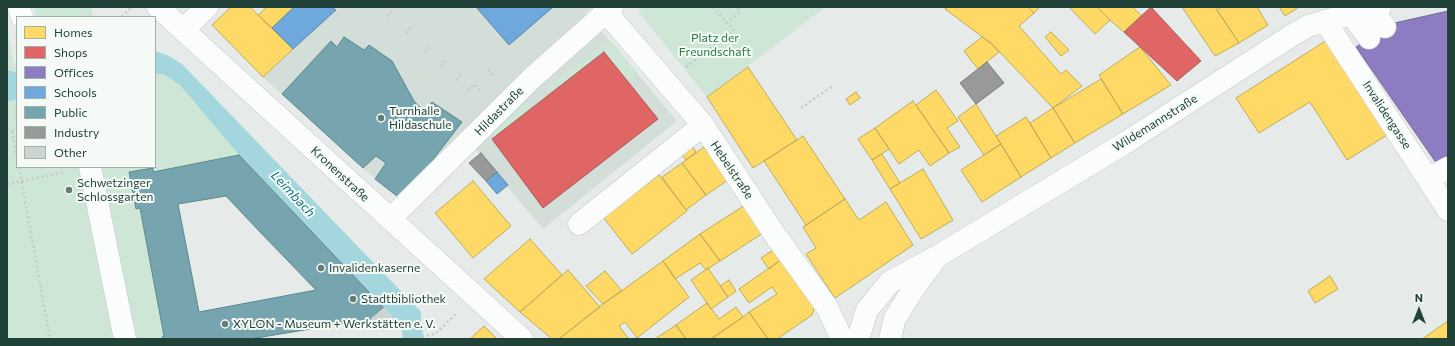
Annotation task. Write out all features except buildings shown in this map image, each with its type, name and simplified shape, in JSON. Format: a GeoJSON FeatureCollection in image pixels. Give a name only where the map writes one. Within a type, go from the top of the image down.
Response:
{"type":"FeatureCollection","features":[{"type":"Feature","properties":{"kind":"street","name":"Kronenstraße"},"geometry":{"type":"LineString","coordinates":[[158,7],[522,339]]}},
{"type":"Feature","properties":{"kind":"street"},"geometry":{"type":"LineString","coordinates":[[183,30],[207,7]]}},
{"type":"Feature","properties":{"kind":"street","name":"Hebelstraße"},"geometry":{"type":"LineString","coordinates":[[609,10],[649,61],[703,125],[775,235],[827,307],[842,339]]}},
{"type":"Feature","properties":{"kind":"street","name":"Hildastraße"},"geometry":{"type":"LineString","coordinates":[[390,219],[532,78],[609,10]]}},
{"type":"Feature","properties":{"kind":"street","name":"Wildemannstraße"},"geometry":{"type":"LineString","coordinates":[[858,339],[867,310],[890,282],[938,256],[1125,143],[1308,26],[1325,21],[1371,19]]}},
{"type":"Feature","properties":{"kind":"street","name":"Invalidengasse"},"geometry":{"type":"LineString","coordinates":[[1325,21],[1448,210]]}},
{"type":"Feature","properties":{"kind":"street"},"geometry":{"type":"LineString","coordinates":[[579,224],[703,125]]}},
{"type":"Feature","properties":{"kind":"street"},"geometry":{"type":"LineString","coordinates":[[1428,179],[1448,168]]}},
{"type":"Feature","properties":{"kind":"street"},"geometry":{"type":"LineString","coordinates":[[82,169],[125,339]]}},
{"type":"Feature","properties":{"kind":"street","name":"Wildemannstraße"},"geometry":{"type":"LineString","coordinates":[[890,339],[895,318],[914,288],[938,256]]}},
{"type":"Feature","properties":{"kind":"path"},"geometry":{"type":"LineString","coordinates":[[123,16],[132,7]]}},
{"type":"Feature","properties":{"kind":"path"},"geometry":{"type":"LineString","coordinates":[[684,69],[734,31],[713,7]]}},
{"type":"Feature","properties":{"kind":"path"},"geometry":{"type":"LineString","coordinates":[[726,23],[740,12],[736,7]]}},
{"type":"Feature","properties":{"kind":"path"},"geometry":{"type":"LineString","coordinates":[[387,16],[394,9]]}},
{"type":"Feature","properties":{"kind":"path"},"geometry":{"type":"LineString","coordinates":[[406,33],[412,27]]}},
{"type":"Feature","properties":{"kind":"path"},"geometry":{"type":"LineString","coordinates":[[426,52],[432,45]]}},
{"type":"Feature","properties":{"kind":"path"},"geometry":{"type":"LineString","coordinates":[[441,66],[447,60]]}},
{"type":"Feature","properties":{"kind":"path"},"geometry":{"type":"LineString","coordinates":[[488,70],[493,75]]}},
{"type":"Feature","properties":{"kind":"path"},"geometry":{"type":"LineString","coordinates":[[456,80],[462,74]]}},
{"type":"Feature","properties":{"kind":"path"},"geometry":{"type":"LineString","coordinates":[[468,90],[474,84],[480,90]]}},
{"type":"Feature","properties":{"kind":"path"},"geometry":{"type":"LineString","coordinates":[[801,108],[834,85]]}},
{"type":"Feature","properties":{"kind":"path"},"geometry":{"type":"LineString","coordinates":[[7,128],[12,131],[16,130]]}},
{"type":"Feature","properties":{"kind":"path"},"geometry":{"type":"LineString","coordinates":[[12,131],[16,152]]}},
{"type":"Feature","properties":{"kind":"path"},"geometry":{"type":"LineString","coordinates":[[19,168],[50,339]]}},
{"type":"Feature","properties":{"kind":"path"},"geometry":{"type":"LineString","coordinates":[[7,184],[82,169]]}},
{"type":"Feature","properties":{"kind":"path"},"geometry":{"type":"LineString","coordinates":[[407,339],[435,334],[475,296]]}},
{"type":"Feature","properties":{"kind":"shaded area"},"geometry":{"type":"Polygon","coordinates":[[[339,7],[593,7],[586,13],[677,121],[543,229],[462,133],[402,200],[363,168],[263,77],[339,7]]]}},
{"type":"Feature","properties":{"kind":"green space"},"geometry":{"type":"Polygon","coordinates":[[[34,7],[91,7],[93,16],[36,16],[34,7]]]}},
{"type":"Feature","properties":{"kind":"green space","name":"Platz der Freundschaft"},"geometry":{"type":"Polygon","coordinates":[[[643,7],[822,7],[823,9],[707,97],[638,11],[643,7]]]}},
{"type":"Feature","properties":{"kind":"green space"},"geometry":{"type":"Polygon","coordinates":[[[7,29],[16,71],[7,70],[7,29]]]}},
{"type":"Feature","properties":{"kind":"green space"},"geometry":{"type":"Polygon","coordinates":[[[610,40],[638,73],[628,82],[553,92],[549,86],[610,40]]]}},
{"type":"Feature","properties":{"kind":"green space","name":"Schwetzinger Schlossgarten"},"geometry":{"type":"Polygon","coordinates":[[[156,74],[163,74],[180,85],[239,155],[153,172],[152,168],[156,168],[156,74]]]}},
{"type":"Feature","properties":{"kind":"green space","name":"Schwetzinger Schlossgarten"},"geometry":{"type":"Polygon","coordinates":[[[16,99],[16,168],[152,168],[129,172],[136,209],[140,208],[164,336],[162,337],[163,339],[7,339],[7,102],[16,99]]]}},
{"type":"Feature","properties":{"kind":"green space"},"geometry":{"type":"Polygon","coordinates":[[[526,102],[531,109],[496,136],[490,129],[526,102]]]}},
{"type":"Feature","properties":{"kind":"water","name":"Leimbach"},"geometry":{"type":"Polygon","coordinates":[[[156,51],[169,56],[182,64],[421,312],[421,323],[424,339],[403,339],[401,325],[239,155],[180,85],[163,74],[156,74],[156,51]]]}},
{"type":"Feature","properties":{"kind":"water"},"geometry":{"type":"Polygon","coordinates":[[[7,70],[16,72],[16,99],[7,102],[7,70]]]}},
{"type":"Feature","properties":{"kind":"place","name":"Turnhalle Hildaschule"},"geometry":{"type":"Point","coordinates":[381,118]}},
{"type":"Feature","properties":{"kind":"place","name":"Schwetzinger Schlossgarten"},"geometry":{"type":"Point","coordinates":[69,190]}},
{"type":"Feature","properties":{"kind":"place","name":"Invalidenkaserne"},"geometry":{"type":"Point","coordinates":[321,268]}},
{"type":"Feature","properties":{"kind":"place","name":"Stadtbibliothek"},"geometry":{"type":"Point","coordinates":[353,299]}},
{"type":"Feature","properties":{"kind":"place","name":"XYLON - Museum + Werkstätten e. V."},"geometry":{"type":"Point","coordinates":[225,324]}}]}
